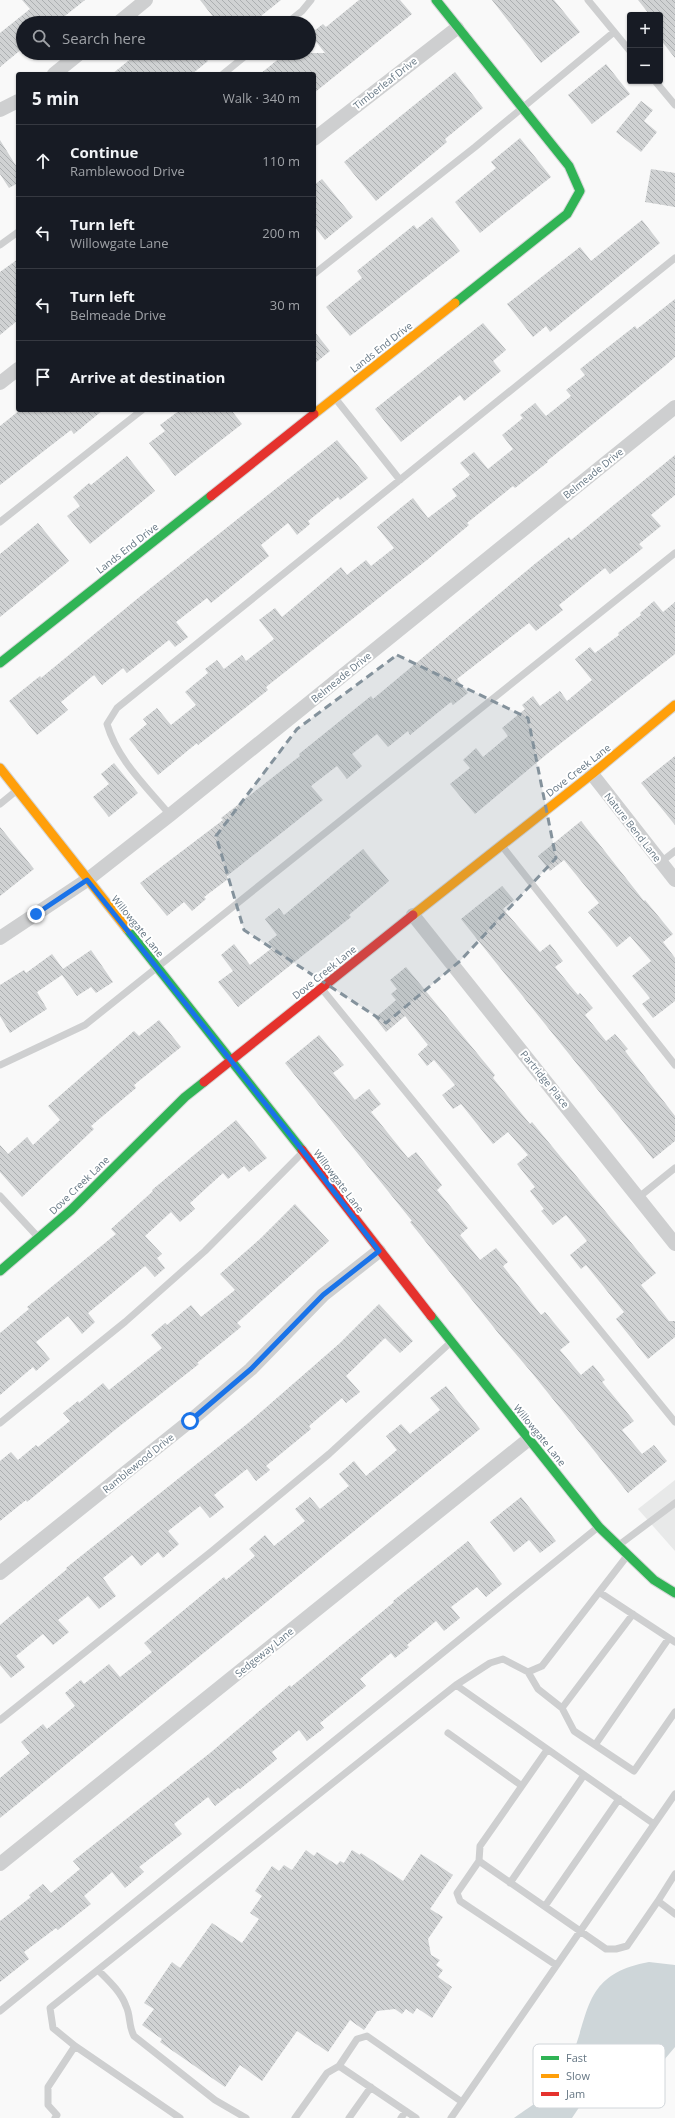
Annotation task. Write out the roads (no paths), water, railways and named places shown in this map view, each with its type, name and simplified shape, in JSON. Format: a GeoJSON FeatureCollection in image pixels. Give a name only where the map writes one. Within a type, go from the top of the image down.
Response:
{"type":"FeatureCollection","features":[{"type":"Feature","properties":{"kind":"street"},"geometry":{"type":"LineString","coordinates":[[127,16],[146,0]]}},
{"type":"Feature","properties":{"kind":"street","name":"Lands End Drive"},"geometry":{"type":"LineString","coordinates":[[0,663],[567,214],[579,190],[569,166],[436,0]]}},
{"type":"Feature","properties":{"kind":"street","name":"Timberleaf Drive"},"geometry":{"type":"LineString","coordinates":[[316,137],[457,28]]}},
{"type":"Feature","properties":{"kind":"street"},"geometry":{"type":"LineString","coordinates":[[56,72],[71,60]]}},
{"type":"Feature","properties":{"kind":"street"},"geometry":{"type":"LineString","coordinates":[[0,110],[16,102]]}},
{"type":"Feature","properties":{"kind":"street"},"geometry":{"type":"LineString","coordinates":[[0,384],[16,372]]}},
{"type":"Feature","properties":{"kind":"street","name":"Belmeade Drive"},"geometry":{"type":"LineString","coordinates":[[0,938],[87,880],[675,407]]}},
{"type":"Feature","properties":{"kind":"street","name":"Dove Creek Lane"},"geometry":{"type":"LineString","coordinates":[[0,1271],[39,1239],[186,1097],[500,845],[592,774],[675,705]]}},
{"type":"Feature","properties":{"kind":"street","name":"Willowgate Lane"},"geometry":{"type":"LineString","coordinates":[[0,768],[87,880],[303,1151],[379,1251],[599,1527],[627,1556],[654,1580],[675,1593]]}},
{"type":"Feature","properties":{"kind":"street","name":"Nature Bend Lane"},"geometry":{"type":"LineString","coordinates":[[592,774],[675,880]]}},
{"type":"Feature","properties":{"kind":"street","name":"Partridge Place"},"geometry":{"type":"LineString","coordinates":[[413,915],[675,1244]]}},
{"type":"Feature","properties":{"kind":"street","name":"Ramblewood Drive"},"geometry":{"type":"LineString","coordinates":[[0,1573],[201,1412],[251,1369],[323,1295],[379,1251]]}},
{"type":"Feature","properties":{"kind":"street","name":"Sedgeway Lane"},"geometry":{"type":"LineString","coordinates":[[0,1864],[529,1440]]}},
{"type":"Feature","properties":{"kind":"lane"},"geometry":{"type":"LineString","coordinates":[[296,16],[311,0]]}},
{"type":"Feature","properties":{"kind":"lane"},"geometry":{"type":"LineString","coordinates":[[588,0],[627,48]]}},
{"type":"Feature","properties":{"kind":"lane"},"geometry":{"type":"LineString","coordinates":[[316,272],[475,147],[521,107],[614,32]]}},
{"type":"Feature","properties":{"kind":"lane"},"geometry":{"type":"LineString","coordinates":[[225,72],[240,60]]}},
{"type":"Feature","properties":{"kind":"lane"},"geometry":{"type":"LineString","coordinates":[[657,84],[675,106]]}},
{"type":"Feature","properties":{"kind":"lane"},"geometry":{"type":"LineString","coordinates":[[0,245],[16,233]]}},
{"type":"Feature","properties":{"kind":"lane"},"geometry":{"type":"LineString","coordinates":[[170,814],[126,765],[112,740],[107,724],[116,708],[675,258]]}},
{"type":"Feature","properties":{"kind":"lane"},"geometry":{"type":"LineString","coordinates":[[335,398],[400,480]]}},
{"type":"Feature","properties":{"kind":"lane"},"geometry":{"type":"LineString","coordinates":[[0,522],[139,412]]}},
{"type":"Feature","properties":{"kind":"lane"},"geometry":{"type":"LineString","coordinates":[[0,1065],[85,1025],[675,553]]}},
{"type":"Feature","properties":{"kind":"lane"},"geometry":{"type":"LineString","coordinates":[[0,804],[18,790]]}},
{"type":"Feature","properties":{"kind":"lane"},"geometry":{"type":"LineString","coordinates":[[500,845],[675,1065]]}},
{"type":"Feature","properties":{"kind":"lane"},"geometry":{"type":"LineString","coordinates":[[661,862],[675,851]]}},
{"type":"Feature","properties":{"kind":"lane"},"geometry":{"type":"LineString","coordinates":[[322,989],[675,1422]]}},
{"type":"Feature","properties":{"kind":"lane"},"geometry":{"type":"LineString","coordinates":[[0,1423],[125,1322],[205,1251],[303,1151]]}},
{"type":"Feature","properties":{"kind":"lane"},"geometry":{"type":"LineString","coordinates":[[639,1197],[675,1168]]}},
{"type":"Feature","properties":{"kind":"lane"},"geometry":{"type":"LineString","coordinates":[[0,1196],[39,1239]]}},
{"type":"Feature","properties":{"kind":"lane"},"geometry":{"type":"LineString","coordinates":[[0,1720],[212,1551],[328,1454],[451,1342]]}},
{"type":"Feature","properties":{"kind":"lane"},"geometry":{"type":"LineString","coordinates":[[618,1547],[675,1504]]}},
{"type":"Feature","properties":{"kind":"lane"},"geometry":{"type":"LineString","coordinates":[[0,2011],[599,1527]]}},
{"type":"Feature","properties":{"kind":"lane"},"geometry":{"type":"LineString","coordinates":[[528,1672],[542,1666],[627,1556]]}},
{"type":"Feature","properties":{"kind":"lane"},"geometry":{"type":"LineString","coordinates":[[595,1746],[672,1640],[599,1592]]}},
{"type":"Feature","properties":{"kind":"lane"},"geometry":{"type":"LineString","coordinates":[[562,1708],[633,1614]]}},
{"type":"Feature","properties":{"kind":"lane"},"geometry":{"type":"LineString","coordinates":[[180,2118],[75,2046],[53,2028],[50,2008],[456,1685],[490,1663],[503,1659],[528,1672],[538,1689],[562,1708],[574,1731],[634,1771],[675,1712]]}},
{"type":"Feature","properties":{"kind":"lane"},"geometry":{"type":"LineString","coordinates":[[456,1685],[654,1824]]}},
{"type":"Feature","properties":{"kind":"lane"},"geometry":{"type":"LineString","coordinates":[[448,1733],[522,1786]]}},
{"type":"Feature","properties":{"kind":"lane"},"geometry":{"type":"LineString","coordinates":[[547,1750],[480,1846],[479,1861],[457,1893],[460,1902],[556,1965]]}},
{"type":"Feature","properties":{"kind":"lane"},"geometry":{"type":"LineString","coordinates":[[510,1883],[584,1775]]}},
{"type":"Feature","properties":{"kind":"lane"},"geometry":{"type":"LineString","coordinates":[[451,2118],[675,1794]]}},
{"type":"Feature","properties":{"kind":"lane"},"geometry":{"type":"LineString","coordinates":[[545,1906],[619,1799]]}},
{"type":"Feature","properties":{"kind":"lane"},"geometry":{"type":"LineString","coordinates":[[479,1861],[606,1949],[616,1949],[626,1946],[675,1874]]}},
{"type":"Feature","properties":{"kind":"lane"},"geometry":{"type":"LineString","coordinates":[[658,1901],[675,1914]]}},
{"type":"Feature","properties":{"kind":"lane"},"geometry":{"type":"LineString","coordinates":[[99,1970],[123,1999],[128,2011],[129,2026],[134,2036],[215,2100],[246,2118]]}},
{"type":"Feature","properties":{"kind":"lane"},"geometry":{"type":"LineString","coordinates":[[295,2118],[327,2073],[339,2066],[357,2039],[367,2036],[462,2102]]}},
{"type":"Feature","properties":{"kind":"lane"},"geometry":{"type":"LineString","coordinates":[[57,2117],[48,2105],[48,2087],[75,2046]]}},
{"type":"Feature","properties":{"kind":"lane"},"geometry":{"type":"LineString","coordinates":[[339,2066],[416,2118]]}},
{"type":"Feature","properties":{"kind":"lane"},"geometry":{"type":"LineString","coordinates":[[349,2118],[371,2087]]}},
{"type":"Feature","properties":{"kind":"lane"},"geometry":{"type":"LineString","coordinates":[[401,2118],[406,2111]]}}]}
